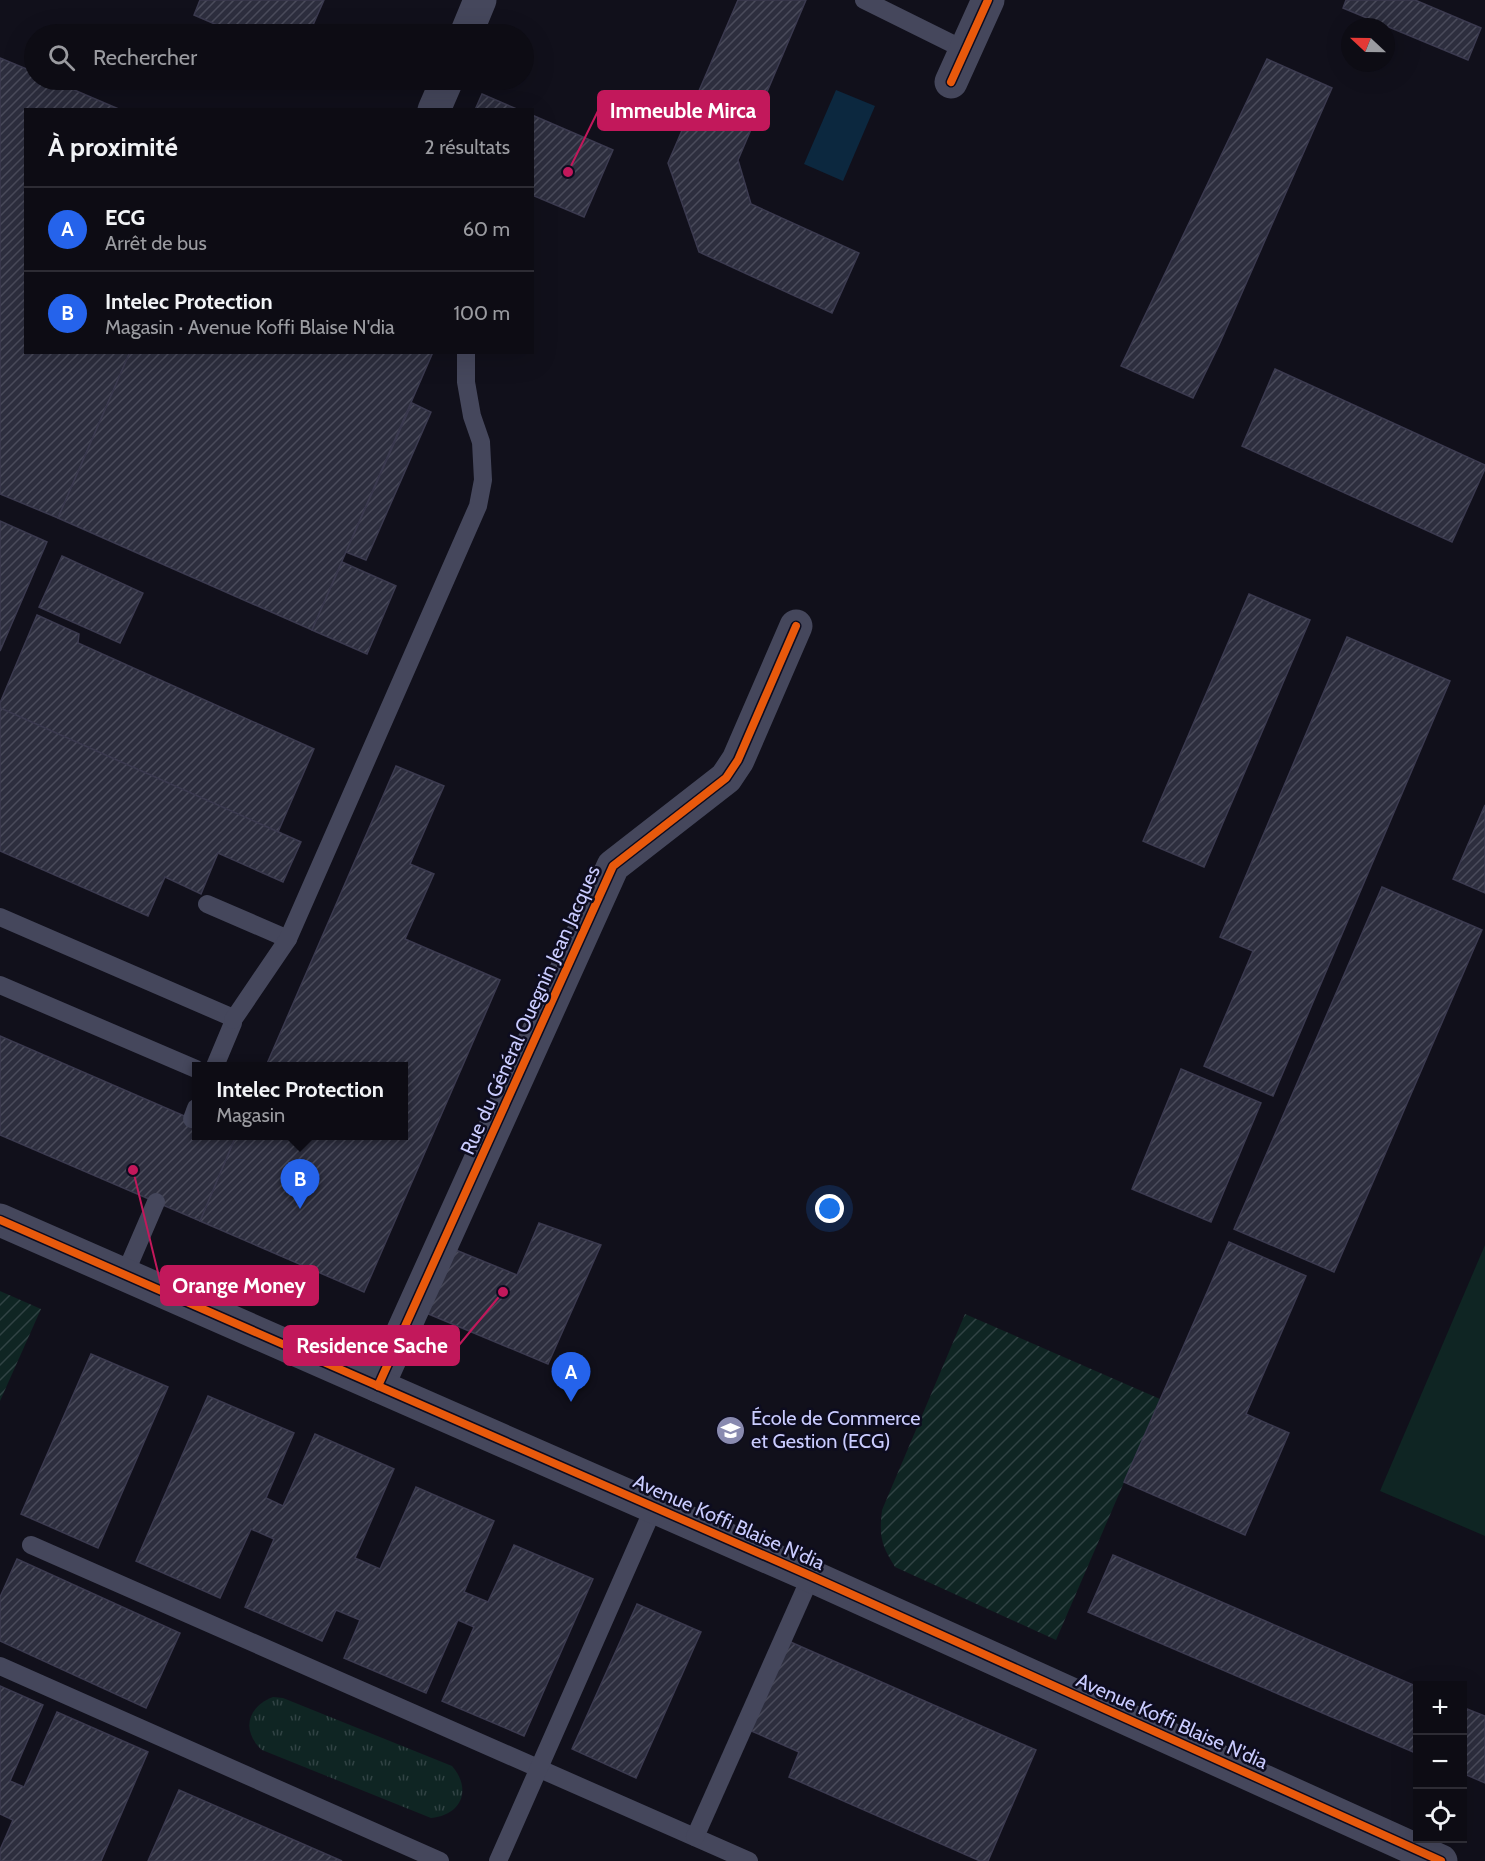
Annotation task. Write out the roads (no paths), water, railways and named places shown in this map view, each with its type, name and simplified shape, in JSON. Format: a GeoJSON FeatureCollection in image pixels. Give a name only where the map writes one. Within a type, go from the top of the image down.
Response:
{"type":"FeatureCollection","features":[{"type":"Feature","properties":{"kind":"street"},"geometry":{"type":"LineString","coordinates":[[470,24],[480,0]]}},
{"type":"Feature","properties":{"kind":"street"},"geometry":{"type":"LineString","coordinates":[[951,82],[988,0]]}},
{"type":"Feature","properties":{"kind":"street"},"geometry":{"type":"LineString","coordinates":[[435,108],[443,90]]}},
{"type":"Feature","properties":{"kind":"street","name":"Rue du Général Ouegnin Jean Jacques"},"geometry":{"type":"LineString","coordinates":[[378,1386],[613,866],[726,778],[738,760],[796,626]]}},
{"type":"Feature","properties":{"kind":"street","name":"Avenue Koffi Blaise N'dia"},"geometry":{"type":"LineString","coordinates":[[0,1220],[811,1576],[1441,1861]]}},
{"type":"Feature","properties":{"kind":"lane"},"geometry":{"type":"LineString","coordinates":[[864,0],[965,50]]}},
{"type":"Feature","properties":{"kind":"lane"},"geometry":{"type":"LineString","coordinates":[[216,1062],[233,1020],[288,939],[478,506],[483,480],[481,442],[472,416],[465,382],[466,354]]}},
{"type":"Feature","properties":{"kind":"lane"},"geometry":{"type":"LineString","coordinates":[[207,904],[288,939]]}},
{"type":"Feature","properties":{"kind":"lane"},"geometry":{"type":"LineString","coordinates":[[0,917],[231,1017],[233,1020]]}},
{"type":"Feature","properties":{"kind":"lane"},"geometry":{"type":"LineString","coordinates":[[0,985],[192,1067]]}},
{"type":"Feature","properties":{"kind":"lane"},"geometry":{"type":"LineString","coordinates":[[125,1274],[156,1202]]}},
{"type":"Feature","properties":{"kind":"lane"},"geometry":{"type":"LineString","coordinates":[[498,1861],[654,1507]]}},
{"type":"Feature","properties":{"kind":"lane"},"geometry":{"type":"LineString","coordinates":[[31,1545],[749,1861]]}},
{"type":"Feature","properties":{"kind":"lane"},"geometry":{"type":"LineString","coordinates":[[695,1838],[811,1576]]}},
{"type":"Feature","properties":{"kind":"lane"},"geometry":{"type":"LineString","coordinates":[[0,1666],[440,1861]]}},
{"type":"Feature","properties":{"kind":"water"},"geometry":{"type":"Polygon","coordinates":[[[836,90],[875,106],[843,181],[804,164],[836,90]]]}},
{"type":"Feature","properties":{"kind":"place","name":"Immeuble Mirca"},"geometry":{"type":"Point","coordinates":[568,172]}},
{"type":"Feature","properties":{"kind":"place","name":"Orange Money"},"geometry":{"type":"Point","coordinates":[133,1170]}},
{"type":"Feature","properties":{"kind":"place","name":"Intelec Protection"},"geometry":{"type":"Point","coordinates":[300,1209]}},
{"type":"Feature","properties":{"kind":"place","name":"Residence Sache"},"geometry":{"type":"Point","coordinates":[503,1292]}},
{"type":"Feature","properties":{"kind":"place","name":"ECG"},"geometry":{"type":"Point","coordinates":[571,1402]}},
{"type":"Feature","properties":{"kind":"place","name":"École de Commerce et Gestion (ECG)"},"geometry":{"type":"Point","coordinates":[730,1430]}}]}
